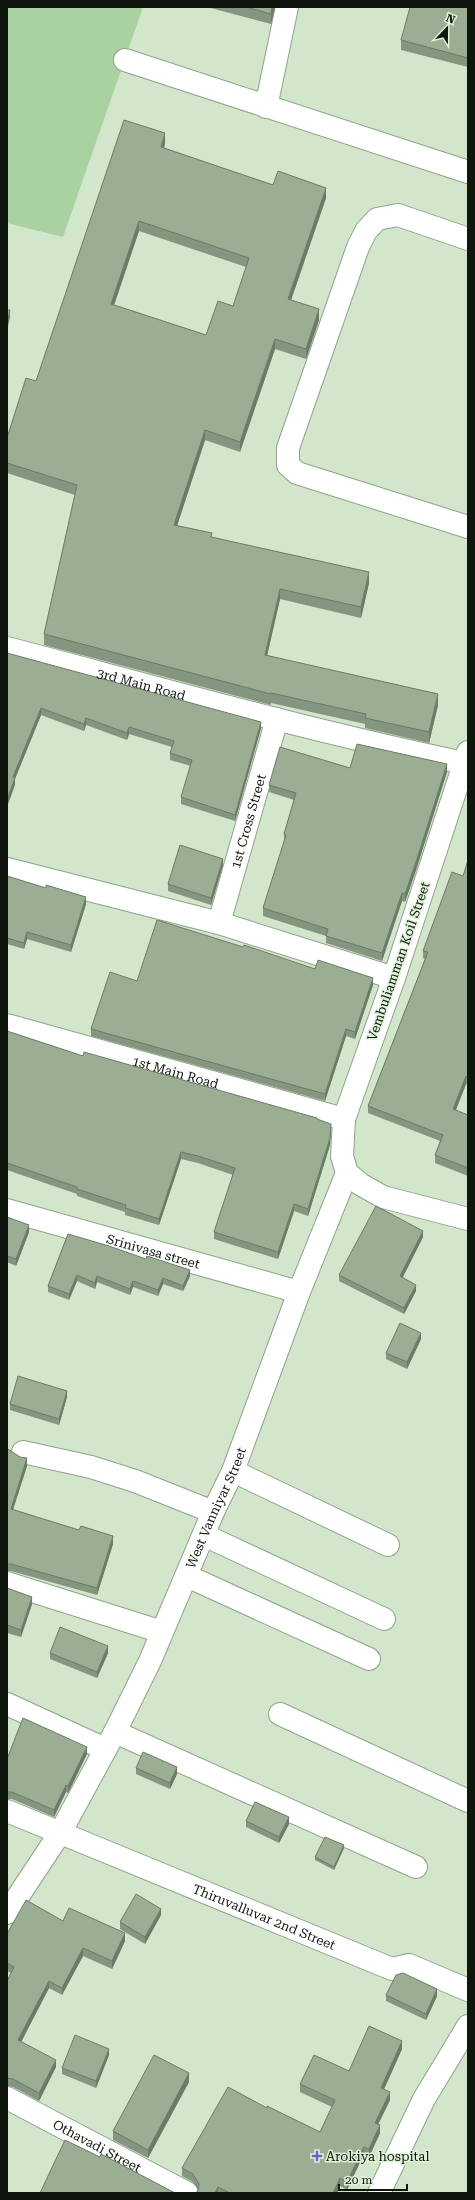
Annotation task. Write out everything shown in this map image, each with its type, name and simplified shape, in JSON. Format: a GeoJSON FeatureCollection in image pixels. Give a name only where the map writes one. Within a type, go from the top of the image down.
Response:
{"type":"FeatureCollection","features":[{"type":"Feature","properties":{"kind":"street"},"geometry":{"type":"LineString","coordinates":[[266,107],[288,7]]}},
{"type":"Feature","properties":{"kind":"street"},"geometry":{"type":"LineString","coordinates":[[125,60],[468,172]]}},
{"type":"Feature","properties":{"kind":"street"},"geometry":{"type":"LineString","coordinates":[[468,239],[398,215],[377,219],[366,232],[358,247],[288,448],[287,457],[288,465],[297,473],[468,528]]}},
{"type":"Feature","properties":{"kind":"street","name":"3rd Main Road"},"geometry":{"type":"LineString","coordinates":[[7,648],[403,750],[466,757]]}},
{"type":"Feature","properties":{"kind":"street","name":"1st Cross Street"},"geometry":{"type":"LineString","coordinates":[[219,923],[277,718]]}},
{"type":"Feature","properties":{"kind":"street","name":"Vembuliamman Koil Street"},"geometry":{"type":"LineString","coordinates":[[347,1173],[342,1156],[344,1119],[394,978],[466,757]]}},
{"type":"Feature","properties":{"kind":"street"},"geometry":{"type":"LineString","coordinates":[[7,869],[219,923],[394,978]]}},
{"type":"Feature","properties":{"kind":"street","name":"1st Main Road"},"geometry":{"type":"LineString","coordinates":[[7,1025],[344,1119]]}},
{"type":"Feature","properties":{"kind":"street"},"geometry":{"type":"LineString","coordinates":[[347,1173],[360,1184],[383,1198],[468,1219]]}},
{"type":"Feature","properties":{"kind":"street","name":"West Vanniyar Street"},"geometry":{"type":"LineString","coordinates":[[7,1913],[60,1833],[110,1741],[162,1632],[213,1512],[233,1472],[299,1292],[347,1173]]}},
{"type":"Feature","properties":{"kind":"street","name":"Srinivasa street"},"geometry":{"type":"LineString","coordinates":[[7,1210],[299,1292]]}},
{"type":"Feature","properties":{"kind":"street"},"geometry":{"type":"LineString","coordinates":[[23,1452],[98,1469],[142,1484],[213,1512]]}},
{"type":"Feature","properties":{"kind":"street"},"geometry":{"type":"LineString","coordinates":[[233,1472],[388,1545]]}},
{"type":"Feature","properties":{"kind":"street"},"geometry":{"type":"LineString","coordinates":[[204,1535],[384,1619]]}},
{"type":"Feature","properties":{"kind":"street"},"geometry":{"type":"LineString","coordinates":[[187,1576],[369,1659]]}},
{"type":"Feature","properties":{"kind":"street"},"geometry":{"type":"LineString","coordinates":[[7,1583],[162,1632]]}},
{"type":"Feature","properties":{"kind":"street"},"geometry":{"type":"LineString","coordinates":[[7,1704],[110,1741],[416,1867]]}},
{"type":"Feature","properties":{"kind":"street"},"geometry":{"type":"LineString","coordinates":[[280,1714],[468,1801]]}},
{"type":"Feature","properties":{"kind":"street","name":"Thiruvalluvar 2nd Street"},"geometry":{"type":"LineString","coordinates":[[7,1811],[392,1969],[409,1965],[468,1990]]}},
{"type":"Feature","properties":{"kind":"street"},"geometry":{"type":"LineString","coordinates":[[379,2193],[424,2099],[468,2026]]}},
{"type":"Feature","properties":{"kind":"street","name":"Othavadi Street"},"geometry":{"type":"LineString","coordinates":[[7,2098],[187,2193]]}},
{"type":"Feature","properties":{"kind":"green space"},"geometry":{"type":"Polygon","coordinates":[[[7,7],[143,7],[63,237],[7,223],[7,7]]]}},
{"type":"Feature","properties":{"kind":"building"},"geometry":{"type":"Polygon","coordinates":[[[246,7],[272,7],[271,14],[246,7]]]}},
{"type":"Feature","properties":{"kind":"building"},"geometry":{"type":"Polygon","coordinates":[[[410,7],[468,7],[468,58],[401,40],[410,7]]]}},
{"type":"Feature","properties":{"kind":"building"},"geometry":{"type":"Polygon","coordinates":[[[124,120],[165,133],[161,147],[273,185],[278,171],[326,188],[288,299],[319,309],[306,349],[275,339],[240,442],[205,430],[174,525],[212,533],[211,537],[369,572],[361,607],[280,589],[265,655],[438,694],[429,732],[365,718],[366,714],[271,694],[44,634],[77,485],[7,463],[7,438],[26,378],[36,381],[124,120]],[[139,221],[111,304],[206,335],[218,301],[233,306],[249,258],[139,221]]]}},
{"type":"Feature","properties":{"kind":"building"},"geometry":{"type":"Polygon","coordinates":[[[7,310],[10,310],[7,324],[7,310]]]}},
{"type":"Feature","properties":{"kind":"building"},"geometry":{"type":"Polygon","coordinates":[[[7,653],[261,722],[235,815],[181,797],[192,760],[170,753],[174,741],[129,727],[127,733],[86,718],[84,724],[41,708],[13,777],[15,778],[7,800],[7,653]]]}},
{"type":"Feature","properties":{"kind":"building"},"geometry":{"type":"Polygon","coordinates":[[[357,744],[447,764],[405,894],[402,893],[382,953],[326,936],[328,929],[263,908],[286,835],[284,834],[296,793],[269,785],[280,747],[350,768],[357,744]]]}},
{"type":"Feature","properties":{"kind":"building"},"geometry":{"type":"Polygon","coordinates":[[[180,845],[223,859],[211,898],[168,884],[180,845]]]}},
{"type":"Feature","properties":{"kind":"building"},"geometry":{"type":"Polygon","coordinates":[[[468,860],[468,1077],[466,1076],[453,1109],[468,1115],[468,1168],[435,1155],[443,1135],[368,1106],[428,952],[423,951],[452,872],[463,876],[468,860]]]}},
{"type":"Feature","properties":{"kind":"building"},"geometry":{"type":"Polygon","coordinates":[[[7,876],[46,888],[46,885],[86,897],[71,945],[27,932],[24,943],[7,938],[7,876]]]}},
{"type":"Feature","properties":{"kind":"building"},"geometry":{"type":"Polygon","coordinates":[[[157,920],[243,947],[244,945],[315,969],[318,960],[373,978],[355,1032],[346,1029],[325,1094],[91,1029],[110,972],[137,981],[157,920]]]}},
{"type":"Feature","properties":{"kind":"building"},"geometry":{"type":"Polygon","coordinates":[[[7,1031],[83,1056],[84,1052],[317,1118],[331,1124],[330,1138],[308,1209],[294,1204],[278,1252],[214,1232],[235,1168],[181,1152],[159,1219],[125,1208],[126,1205],[77,1189],[77,1187],[7,1163],[7,1031]]]}},
{"type":"Feature","properties":{"kind":"building"},"geometry":{"type":"Polygon","coordinates":[[[376,1206],[423,1231],[400,1276],[416,1285],[404,1308],[339,1275],[376,1206]]]}},
{"type":"Feature","properties":{"kind":"building"},"geometry":{"type":"Polygon","coordinates":[[[7,1217],[29,1225],[16,1259],[7,1256],[7,1217]]]}},
{"type":"Feature","properties":{"kind":"building"},"geometry":{"type":"Polygon","coordinates":[[[68,1234],[146,1259],[147,1256],[190,1270],[183,1286],[163,1278],[158,1290],[133,1281],[130,1289],[97,1276],[95,1283],[77,1275],[69,1294],[48,1286],[68,1234]]]}},
{"type":"Feature","properties":{"kind":"building"},"geometry":{"type":"Polygon","coordinates":[[[400,1323],[421,1333],[407,1362],[386,1353],[400,1323]]]}},
{"type":"Feature","properties":{"kind":"building"},"geometry":{"type":"Polygon","coordinates":[[[18,1376],[67,1391],[59,1419],[10,1404],[18,1376]]]}},
{"type":"Feature","properties":{"kind":"building"},"geometry":{"type":"Polygon","coordinates":[[[8,1449],[20,1457],[27,1458],[11,1509],[79,1530],[81,1526],[113,1536],[97,1588],[7,1564],[8,1449]]]}},
{"type":"Feature","properties":{"kind":"building"},"geometry":{"type":"Polygon","coordinates":[[[7,1588],[32,1597],[21,1630],[7,1625],[7,1588]]]}},
{"type":"Feature","properties":{"kind":"building"},"geometry":{"type":"Polygon","coordinates":[[[60,1627],[108,1646],[97,1672],[50,1653],[60,1627]]]}},
{"type":"Feature","properties":{"kind":"building"},"geometry":{"type":"Polygon","coordinates":[[[23,1718],[87,1747],[68,1786],[66,1785],[54,1810],[12,1792],[7,1792],[7,1759],[23,1718]]]}},
{"type":"Feature","properties":{"kind":"building"},"geometry":{"type":"Polygon","coordinates":[[[143,1752],[177,1767],[170,1783],[136,1768],[143,1752]]]}},
{"type":"Feature","properties":{"kind":"building"},"geometry":{"type":"Polygon","coordinates":[[[255,1802],[289,1817],[279,1837],[246,1821],[255,1802]]]}},
{"type":"Feature","properties":{"kind":"building"},"geometry":{"type":"Polygon","coordinates":[[[325,1837],[344,1845],[334,1867],[315,1857],[325,1837]]]}},
{"type":"Feature","properties":{"kind":"building"},"geometry":{"type":"Polygon","coordinates":[[[136,1894],[161,1909],[145,1937],[120,1922],[136,1894]]]}},
{"type":"Feature","properties":{"kind":"building"},"geometry":{"type":"Polygon","coordinates":[[[26,1900],[63,1921],[69,1908],[125,1933],[112,1961],[83,1948],[62,1988],[49,1981],[18,2040],[56,2060],[39,2093],[13,2079],[7,2078],[7,1981],[14,1967],[7,1963],[7,1934],[26,1900]]]}},
{"type":"Feature","properties":{"kind":"building"},"geometry":{"type":"Polygon","coordinates":[[[403,1973],[437,1989],[426,2014],[386,1995],[396,1975],[403,1973]]]}},
{"type":"Feature","properties":{"kind":"building"},"geometry":{"type":"Polygon","coordinates":[[[369,2026],[402,2041],[381,2088],[390,2092],[375,2123],[380,2125],[369,2149],[364,2147],[347,2182],[340,2178],[333,2193],[230,2193],[218,2187],[215,2193],[195,2193],[198,2191],[199,2184],[193,2174],[182,2168],[228,2087],[267,2108],[267,2106],[320,2132],[335,2100],[300,2084],[314,2055],[349,2071],[369,2026]]]}},
{"type":"Feature","properties":{"kind":"building"},"geometry":{"type":"Polygon","coordinates":[[[75,2035],[109,2049],[96,2081],[62,2068],[75,2035]]]}},
{"type":"Feature","properties":{"kind":"building"},"geometry":{"type":"Polygon","coordinates":[[[154,2055],[189,2073],[148,2150],[113,2131],[154,2055]]]}},
{"type":"Feature","properties":{"kind":"building"},"geometry":{"type":"Polygon","coordinates":[[[65,2140],[100,2157],[101,2154],[175,2193],[40,2193],[65,2140]]]}},
{"type":"Feature","properties":{"kind":"place","name":"Arokiya hospital"},"geometry":{"type":"Point","coordinates":[317,2156]}}]}
